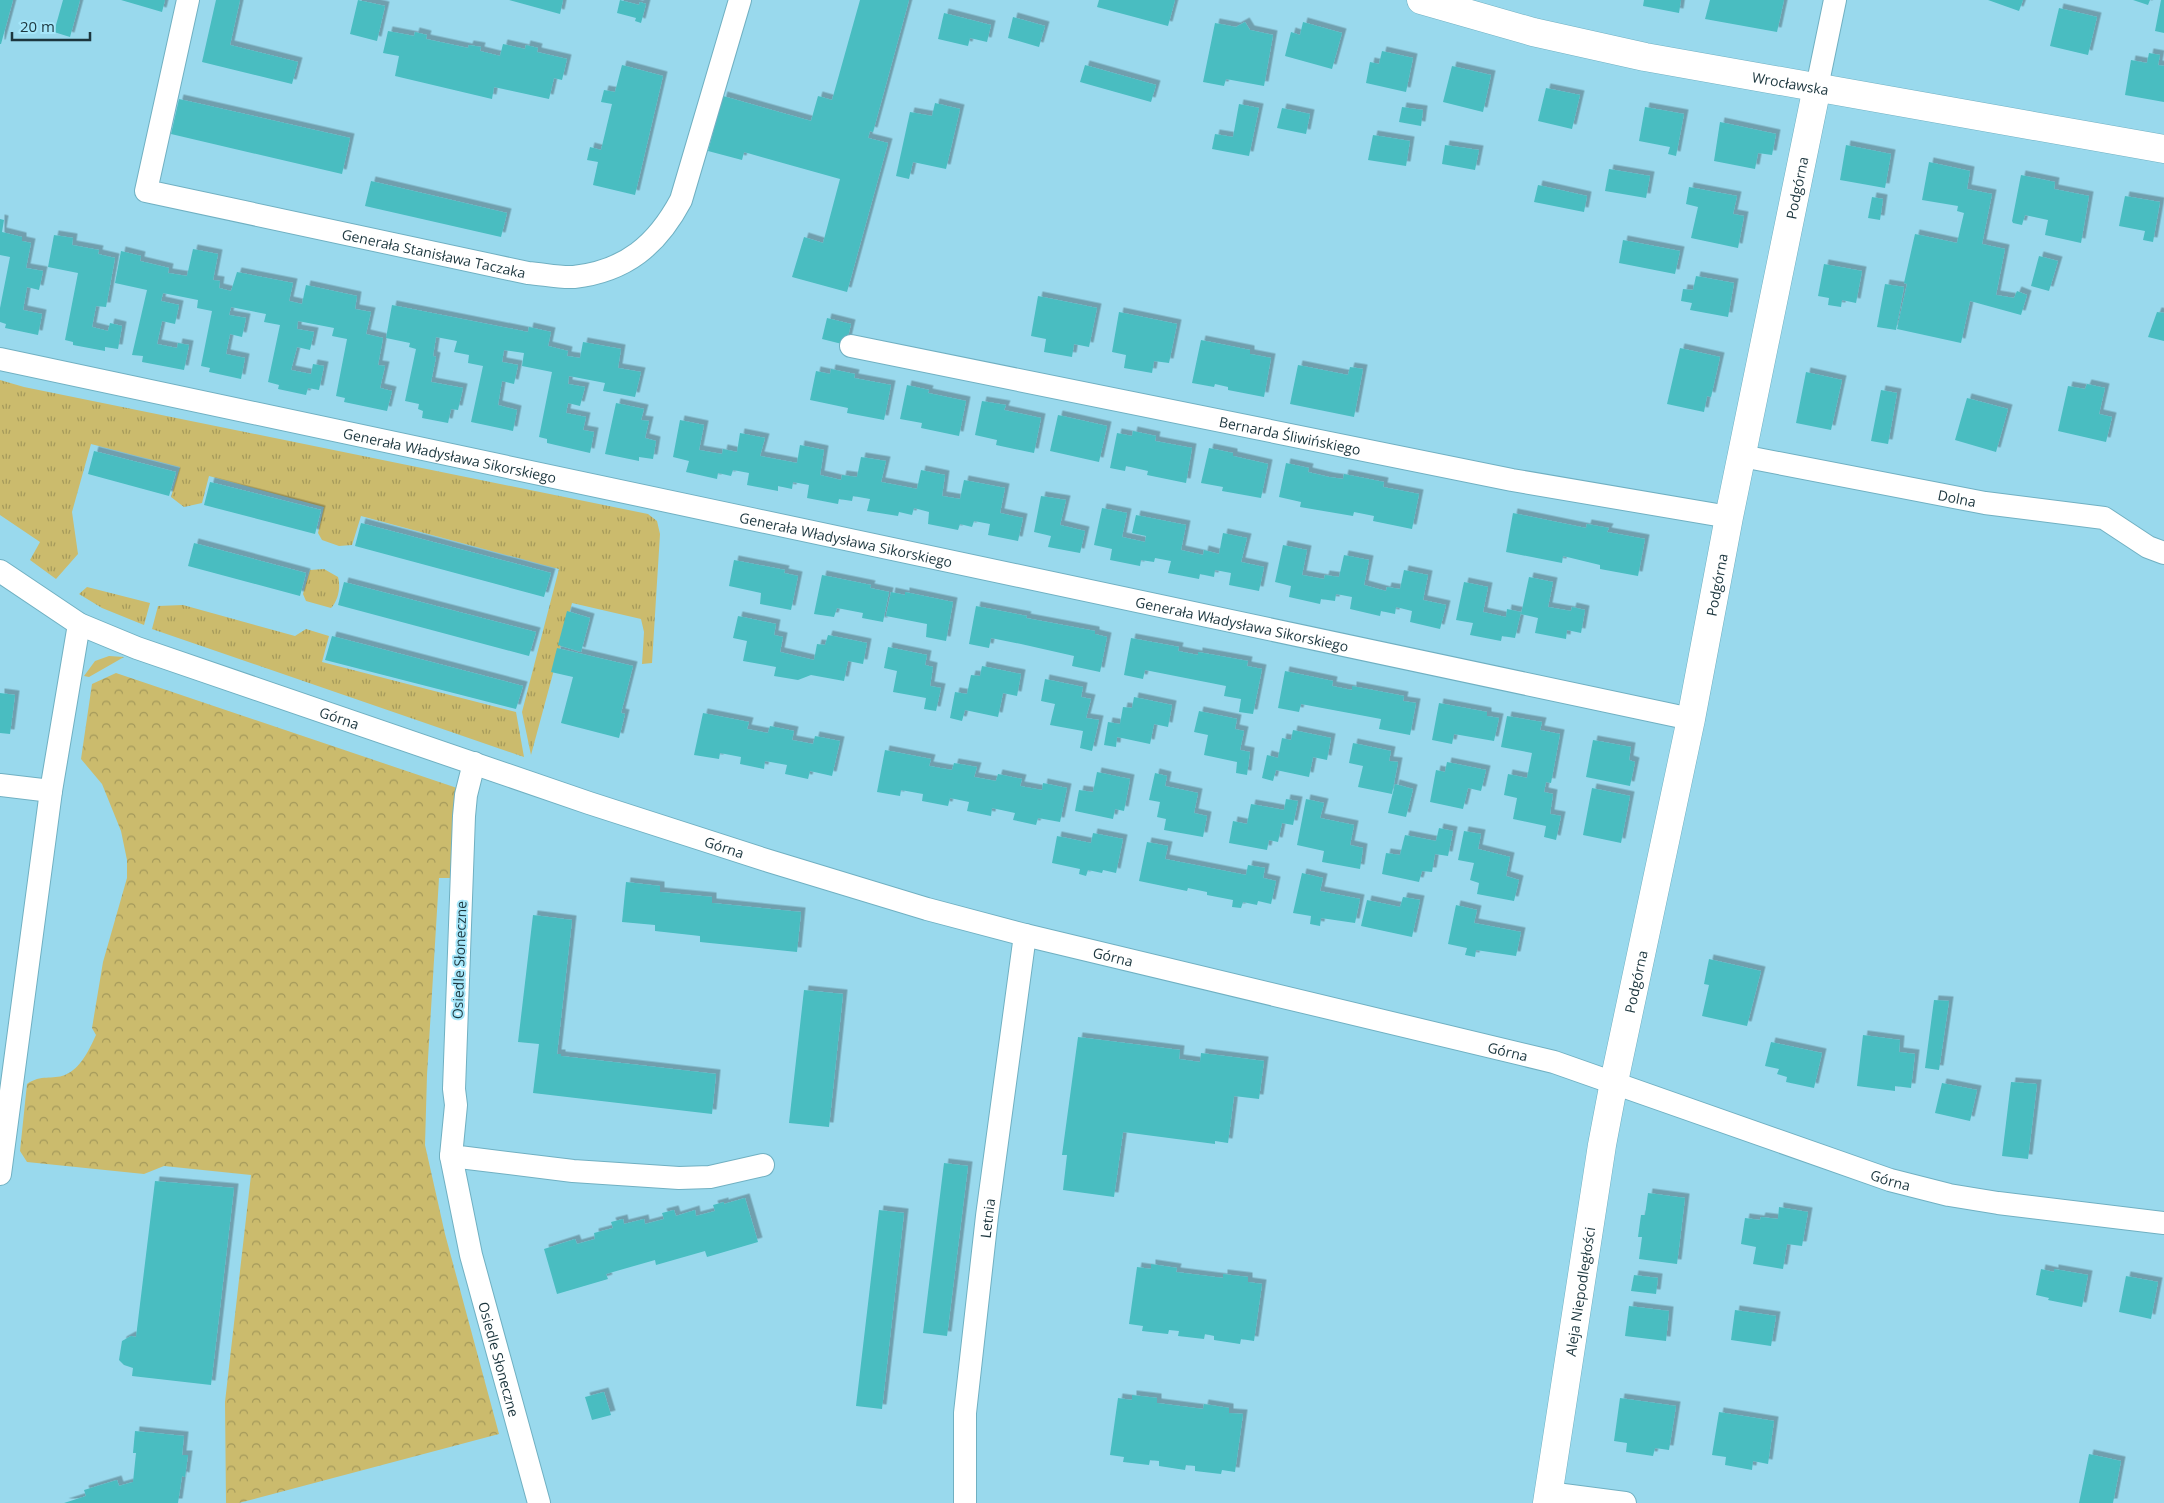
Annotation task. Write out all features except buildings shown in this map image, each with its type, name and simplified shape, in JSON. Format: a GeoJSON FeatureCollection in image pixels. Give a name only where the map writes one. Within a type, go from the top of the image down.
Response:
{"type":"FeatureCollection","features":[{"type":"Feature","properties":{"kind":"street","name":"Generała Stanisława Taczaka"},"geometry":{"type":"LineString","coordinates":[[188,0],[146,191],[528,273],[573,277],[618,267],[650,244],[670,220],[681,200],[740,0]]}},
{"type":"Feature","properties":{"kind":"street","name":"Wrocławska"},"geometry":{"type":"LineString","coordinates":[[1420,0],[1533,32],[1645,57],[2164,149]]}},
{"type":"Feature","properties":{"kind":"street"},"geometry":{"type":"LineString","coordinates":[[1817,87],[1835,0]]}},
{"type":"Feature","properties":{"kind":"street","name":"Podgórna"},"geometry":{"type":"LineString","coordinates":[[1614,1082],[1691,719],[1729,517],[1817,87]]}},
{"type":"Feature","properties":{"kind":"street","name":"Bernarda Śliwińskiego"},"geometry":{"type":"LineString","coordinates":[[852,346],[1512,480],[1729,517]]}},
{"type":"Feature","properties":{"kind":"street","name":"Generała Władysława Sikorskiego"},"geometry":{"type":"LineString","coordinates":[[0,359],[1691,719]]}},
{"type":"Feature","properties":{"kind":"street","name":"Dolna"},"geometry":{"type":"LineString","coordinates":[[1742,456],[1986,503],[2104,518],[2148,547],[2164,553]]}},
{"type":"Feature","properties":{"kind":"street"},"geometry":{"type":"LineString","coordinates":[[0,570],[79,624],[51,791],[0,1174]]}},
{"type":"Feature","properties":{"kind":"street","name":"Górna"},"geometry":{"type":"LineString","coordinates":[[79,624],[137,648],[589,803],[803,872],[1025,935],[1554,1062],[1890,1180],[1998,1203],[2164,1223]]}},
{"type":"Feature","properties":{"kind":"street","name":"Osiedle Słoneczne"},"geometry":{"type":"LineString","coordinates":[[474,763],[466,795],[464,816],[454,1088],[456,1105],[451,1156],[470,1255],[539,1503]]}},
{"type":"Feature","properties":{"kind":"street"},"geometry":{"type":"LineString","coordinates":[[0,785],[51,791]]}},
{"type":"Feature","properties":{"kind":"street","name":"Letnia"},"geometry":{"type":"LineString","coordinates":[[965,1503],[966,1403],[986,1216],[1025,935]]}},
{"type":"Feature","properties":{"kind":"street","name":"Aleja Niepodległości"},"geometry":{"type":"LineString","coordinates":[[1548,1498],[1601,1154],[1614,1082]]}},
{"type":"Feature","properties":{"kind":"street"},"geometry":{"type":"LineString","coordinates":[[451,1156],[573,1171],[680,1178],[710,1177],[763,1165]]}},
{"type":"Feature","properties":{"kind":"street"},"geometry":{"type":"LineString","coordinates":[[1548,1498],[1625,1503]]}},
{"type":"Feature","properties":{"kind":"green space"},"geometry":{"type":"Polygon","coordinates":[[[0,380],[24,387],[648,514],[657,521],[660,534],[652,663],[642,664],[644,632],[641,619],[572,603],[531,755],[522,712],[559,569],[361,516],[352,545],[339,546],[322,540],[318,533],[324,507],[209,476],[202,503],[184,507],[171,497],[180,467],[91,444],[72,512],[78,554],[56,579],[30,560],[40,542],[0,515],[0,380]]]}},
{"type":"Feature","properties":{"kind":"green space"},"geometry":{"type":"Polygon","coordinates":[[[324,569],[338,577],[339,581],[337,598],[331,608],[306,601],[303,594],[310,570],[324,569]]]}},
{"type":"Feature","properties":{"kind":"green space"},"geometry":{"type":"Polygon","coordinates":[[[87,587],[150,603],[144,625],[102,608],[79,594],[87,587]]]}},
{"type":"Feature","properties":{"kind":"green space"},"geometry":{"type":"Polygon","coordinates":[[[183,605],[295,636],[306,629],[329,636],[322,662],[516,712],[524,757],[152,629],[158,606],[183,605]]]}},
{"type":"Feature","properties":{"kind":"green space"},"geometry":{"type":"Polygon","coordinates":[[[109,656],[124,657],[89,677],[84,676],[95,661],[109,656]]]}},
{"type":"Feature","properties":{"kind":"green space"},"geometry":{"type":"Polygon","coordinates":[[[116,673],[457,788],[456,878],[439,878],[427,1075],[425,1145],[445,1234],[499,1434],[239,1503],[226,1503],[225,1402],[251,1175],[164,1166],[144,1174],[27,1162],[20,1151],[27,1084],[37,1079],[65,1075],[71,1072],[84,1058],[96,1035],[92,1028],[103,962],[127,878],[127,860],[121,831],[102,784],[81,759],[92,684],[116,673]]]}}]}
